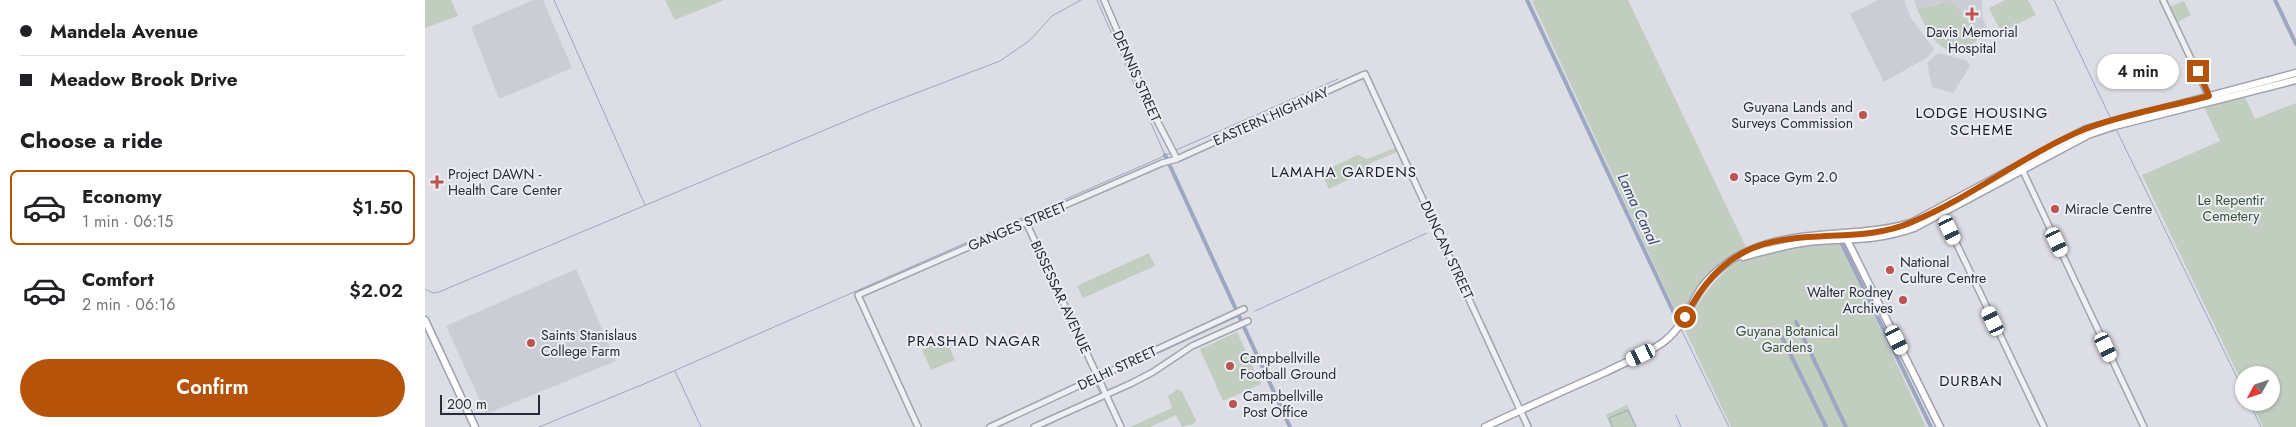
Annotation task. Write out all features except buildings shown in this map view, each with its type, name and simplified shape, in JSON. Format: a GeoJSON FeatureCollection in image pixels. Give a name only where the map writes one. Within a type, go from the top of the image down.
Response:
{"type":"FeatureCollection","features":[{"type":"Feature","properties":{"kind":"main road"},"geometry":{"type":"LineString","coordinates":[[2210,99],[2296,73]]}},
{"type":"Feature","properties":{"kind":"main road"},"geometry":{"type":"LineString","coordinates":[[1485,427],[1656,347],[1675,331],[1684,320],[1702,287],[1716,272],[1733,260],[1779,247],[1809,242],[1845,237],[1868,240],[1895,235],[1914,228],[1941,210],[2021,167],[2062,140],[2113,124],[2210,99],[2296,80]]}},
{"type":"Feature","properties":{"kind":"main road"},"geometry":{"type":"LineString","coordinates":[[1845,237],[1940,427]]}},
{"type":"Feature","properties":{"kind":"main road"},"geometry":{"type":"LineString","coordinates":[[425,320],[473,427]]}},
{"type":"Feature","properties":{"kind":"main road"},"geometry":{"type":"LineString","coordinates":[[425,329],[473,427]]}},
{"type":"Feature","properties":{"kind":"street","name":"DENNIS STREET"},"geometry":{"type":"LineString","coordinates":[[1104,0],[1174,156]]}},
{"type":"Feature","properties":{"kind":"street"},"geometry":{"type":"LineString","coordinates":[[2163,0],[2210,99]]}},
{"type":"Feature","properties":{"kind":"street","name":"EASTERN HIGHWAY"},"geometry":{"type":"LineString","coordinates":[[1174,156],[1365,74]]}},
{"type":"Feature","properties":{"kind":"street","name":"DUNCAN STREET"},"geometry":{"type":"LineString","coordinates":[[1365,74],[1522,409],[1528,427]]}},
{"type":"Feature","properties":{"kind":"street","name":"GANGES STREET"},"geometry":{"type":"LineString","coordinates":[[918,427],[858,295],[1162,163],[1174,156]]}},
{"type":"Feature","properties":{"kind":"street"},"geometry":{"type":"LineString","coordinates":[[2021,167],[2144,427]]}},
{"type":"Feature","properties":{"kind":"street"},"geometry":{"type":"LineString","coordinates":[[1941,210],[2044,427]]}},
{"type":"Feature","properties":{"kind":"street","name":"BISSESSAR AVENUE"},"geometry":{"type":"LineString","coordinates":[[1026,222],[1121,427]]}},
{"type":"Feature","properties":{"kind":"street","name":"DELHI STREET"},"geometry":{"type":"LineString","coordinates":[[990,427],[1099,379],[1244,309]]}},
{"type":"Feature","properties":{"kind":"street","name":"DELHI STREET"},"geometry":{"type":"LineString","coordinates":[[1034,427],[1153,372],[1192,346],[1248,322]]}},
{"type":"Feature","properties":{"kind":"shaded area"},"geometry":{"type":"Polygon","coordinates":[[[533,0],[543,0],[572,68],[499,99],[471,27],[533,0]]]}},
{"type":"Feature","properties":{"kind":"shaded area"},"geometry":{"type":"Polygon","coordinates":[[[1878,0],[1904,0],[1911,18],[1934,49],[1928,57],[1884,82],[1850,14],[1878,0]]]}},
{"type":"Feature","properties":{"kind":"shaded area","name":"Davis Memorial Hospital"},"geometry":{"type":"Polygon","coordinates":[[[1914,0],[1982,0],[1983,19],[1989,32],[1980,36],[1956,6],[1939,3],[1917,9],[1914,0]]]}},
{"type":"Feature","properties":{"kind":"shaded area"},"geometry":{"type":"Polygon","coordinates":[[[1938,53],[1966,60],[1970,66],[1953,93],[1932,87],[1927,63],[1938,53]]]}},
{"type":"Feature","properties":{"kind":"shaded area","name":"Saints Stanislaus College Farm"},"geometry":{"type":"Polygon","coordinates":[[[576,269],[616,361],[486,414],[446,326],[576,269]]]}},
{"type":"Feature","properties":{"kind":"green space"},"geometry":{"type":"Polygon","coordinates":[[[425,0],[451,0],[458,16],[425,28],[425,0]]]}},
{"type":"Feature","properties":{"kind":"green space"},"geometry":{"type":"Polygon","coordinates":[[[665,0],[724,0],[675,20],[665,0]]]}},
{"type":"Feature","properties":{"kind":"green space"},"geometry":{"type":"Polygon","coordinates":[[[1628,0],[1746,247],[1720,262],[1678,316],[1532,1],[1628,0]]]}},
{"type":"Feature","properties":{"kind":"green space"},"geometry":{"type":"Polygon","coordinates":[[[2005,0],[2028,0],[2036,15],[2001,32],[1989,8],[2005,0]]]}},
{"type":"Feature","properties":{"kind":"green space"},"geometry":{"type":"Polygon","coordinates":[[[2184,1],[2191,15],[2177,22],[2170,7],[2184,1]]]}},
{"type":"Feature","properties":{"kind":"green space"},"geometry":{"type":"Polygon","coordinates":[[[1946,2],[1956,6],[1980,36],[1965,53],[1947,49],[1934,40],[1917,9],[1946,2]]]}},
{"type":"Feature","properties":{"kind":"green space","name":"Le Repentir Cemetery"},"geometry":{"type":"Polygon","coordinates":[[[2244,95],[2255,119],[2296,103],[2296,427],[2263,427],[2255,411],[2280,411],[2280,366],[2235,366],[2235,368],[2142,175],[2220,141],[2203,105],[2244,95]]]}},
{"type":"Feature","properties":{"kind":"green space"},"geometry":{"type":"Polygon","coordinates":[[[1398,147],[1399,151],[1369,164],[1365,171],[1329,189],[1321,172],[1358,155],[1367,159],[1398,147]]]}},
{"type":"Feature","properties":{"kind":"green space","name":"Guyana Botanical Gardens"},"geometry":{"type":"Polygon","coordinates":[[[1841,244],[1926,427],[1731,427],[1684,328],[1695,309],[1715,281],[1741,260],[1776,249],[1841,244]]]}},
{"type":"Feature","properties":{"kind":"green space"},"geometry":{"type":"Polygon","coordinates":[[[1149,253],[1155,266],[1083,298],[1077,286],[1149,253]]]}},
{"type":"Feature","properties":{"kind":"green space","name":"Campbellville Football Ground"},"geometry":{"type":"Polygon","coordinates":[[[1237,332],[1261,384],[1223,401],[1200,349],[1237,332]]]}},
{"type":"Feature","properties":{"kind":"green space"},"geometry":{"type":"Polygon","coordinates":[[[946,339],[955,360],[931,370],[922,350],[946,339]]]}},
{"type":"Feature","properties":{"kind":"green space"},"geometry":{"type":"Polygon","coordinates":[[[1178,389],[1182,392],[1196,420],[1194,424],[1182,427],[1176,415],[1150,427],[1130,427],[1172,408],[1168,396],[1178,389]]]}},
{"type":"Feature","properties":{"kind":"green space"},"geometry":{"type":"Polygon","coordinates":[[[1627,405],[1637,427],[1611,427],[1606,415],[1627,405]]]}},
{"type":"Feature","properties":{"kind":"waterway"},"geometry":{"type":"LineString","coordinates":[[554,0],[645,205]]}},
{"type":"Feature","properties":{"kind":"waterway"},"geometry":{"type":"LineString","coordinates":[[425,289],[433,293],[439,292],[877,108],[1000,61],[1029,41],[1052,16],[1081,0]]}},
{"type":"Feature","properties":{"kind":"waterway"},"geometry":{"type":"LineString","coordinates":[[1097,0],[1165,155]]}},
{"type":"Feature","properties":{"kind":"waterway","name":"Lama Canal"},"geometry":{"type":"LineString","coordinates":[[1527,0],[1678,322]]}},
{"type":"Feature","properties":{"kind":"waterway"},"geometry":{"type":"LineString","coordinates":[[2054,0],[2111,119]]}},
{"type":"Feature","properties":{"kind":"waterway"},"geometry":{"type":"LineString","coordinates":[[2275,0],[2296,44]]}},
{"type":"Feature","properties":{"kind":"waterway"},"geometry":{"type":"LineString","coordinates":[[1174,151],[1338,79]]}},
{"type":"Feature","properties":{"kind":"waterway"},"geometry":{"type":"LineString","coordinates":[[2116,129],[2235,374]]}},
{"type":"Feature","properties":{"kind":"waterway"},"geometry":{"type":"LineString","coordinates":[[539,427],[644,384],[1171,153]]}},
{"type":"Feature","properties":{"kind":"waterway"},"geometry":{"type":"LineString","coordinates":[[1165,155],[1290,427]]}},
{"type":"Feature","properties":{"kind":"waterway"},"geometry":{"type":"LineString","coordinates":[[1255,311],[1427,233]]}},
{"type":"Feature","properties":{"kind":"waterway"},"geometry":{"type":"LineString","coordinates":[[1842,244],[1931,427]]}},
{"type":"Feature","properties":{"kind":"waterway"},"geometry":{"type":"LineString","coordinates":[[1102,379],[1239,316]]}},
{"type":"Feature","properties":{"kind":"waterway"},"geometry":{"type":"LineString","coordinates":[[1796,322],[1846,427]]}},
{"type":"Feature","properties":{"kind":"waterway"},"geometry":{"type":"LineString","coordinates":[[1484,323],[1522,407]]}},
{"type":"Feature","properties":{"kind":"waterway","name":"Lama Canal"},"geometry":{"type":"LineString","coordinates":[[1681,329],[1729,427]]}},
{"type":"Feature","properties":{"kind":"waterway"},"geometry":{"type":"LineString","coordinates":[[1782,337],[1826,427]]}},
{"type":"Feature","properties":{"kind":"waterway"},"geometry":{"type":"LineString","coordinates":[[886,351],[921,427]]}},
{"type":"Feature","properties":{"kind":"waterway"},"geometry":{"type":"LineString","coordinates":[[675,371],[701,427]]}},
{"type":"Feature","properties":{"kind":"waterway"},"geometry":{"type":"LineString","coordinates":[[997,427],[1098,380]]}},
{"type":"Feature","properties":{"kind":"waterway"},"geometry":{"type":"LineString","coordinates":[[1095,383],[1101,395]]}},
{"type":"Feature","properties":{"kind":"waterway"},"geometry":{"type":"LineString","coordinates":[[1046,426],[1103,398]]}},
{"type":"Feature","properties":{"kind":"waterway"},"geometry":{"type":"LineString","coordinates":[[1524,410],[1532,427]]}},
{"type":"Feature","properties":{"kind":"waterway"},"geometry":{"type":"LineString","coordinates":[[1613,427],[1609,418],[1628,410],[1636,427]]}},
{"type":"Feature","properties":{"kind":"waterway"},"geometry":{"type":"LineString","coordinates":[[2253,411],[2261,427]]}},
{"type":"Feature","properties":{"kind":"waterway"},"geometry":{"type":"LineString","coordinates":[[1676,415],[1681,427]]}},
{"type":"Feature","properties":{"kind":"place","name":"Davis Memorial Hospital"},"geometry":{"type":"Point","coordinates":[1972,14]}},
{"type":"Feature","properties":{"kind":"place","name":"Guyana Lands and Surveys Commission"},"geometry":{"type":"Point","coordinates":[1863,115]}},
{"type":"Feature","properties":{"kind":"place","name":"Space Gym 2.0"},"geometry":{"type":"Point","coordinates":[1734,177]}},
{"type":"Feature","properties":{"kind":"place","name":"Project DAWN - Health Care Center"},"geometry":{"type":"Point","coordinates":[437,182]}},
{"type":"Feature","properties":{"kind":"place","name":"Miracle Centre"},"geometry":{"type":"Point","coordinates":[2055,209]}},
{"type":"Feature","properties":{"kind":"place","name":"National Culture Centre"},"geometry":{"type":"Point","coordinates":[1890,270]}},
{"type":"Feature","properties":{"kind":"place","name":"Walter Rodney Archives"},"geometry":{"type":"Point","coordinates":[1903,300]}},
{"type":"Feature","properties":{"kind":"place","name":"Saints Stanislaus College Farm"},"geometry":{"type":"Point","coordinates":[531,343]}},
{"type":"Feature","properties":{"kind":"place","name":"Campbellville Football Ground"},"geometry":{"type":"Point","coordinates":[1230,366]}},
{"type":"Feature","properties":{"kind":"place","name":"Campbellville Post Office"},"geometry":{"type":"Point","coordinates":[1233,404]}},
{"type":"Feature","properties":{"kind":"district","name":"LODGE HOUSING SCHEME"},"geometry":{"type":"Point","coordinates":[1982,122]}},
{"type":"Feature","properties":{"kind":"district","name":"LAMAHA GARDENS"},"geometry":{"type":"Point","coordinates":[1344,172]}},
{"type":"Feature","properties":{"kind":"district","name":"PRASHAD NAGAR"},"geometry":{"type":"Point","coordinates":[974,341]}},
{"type":"Feature","properties":{"kind":"district","name":"DURBAN"},"geometry":{"type":"Point","coordinates":[1971,381]}},
{"type":"Feature","properties":{"kind":"route"},"geometry":{"type":"LineString","coordinates":[[1685,317],[1702,287],[1716,272],[1752,249],[1805,236],[1868,233],[1913,222],[2062,140],[2086,129],[2209,96],[2198,71]]}}]}
